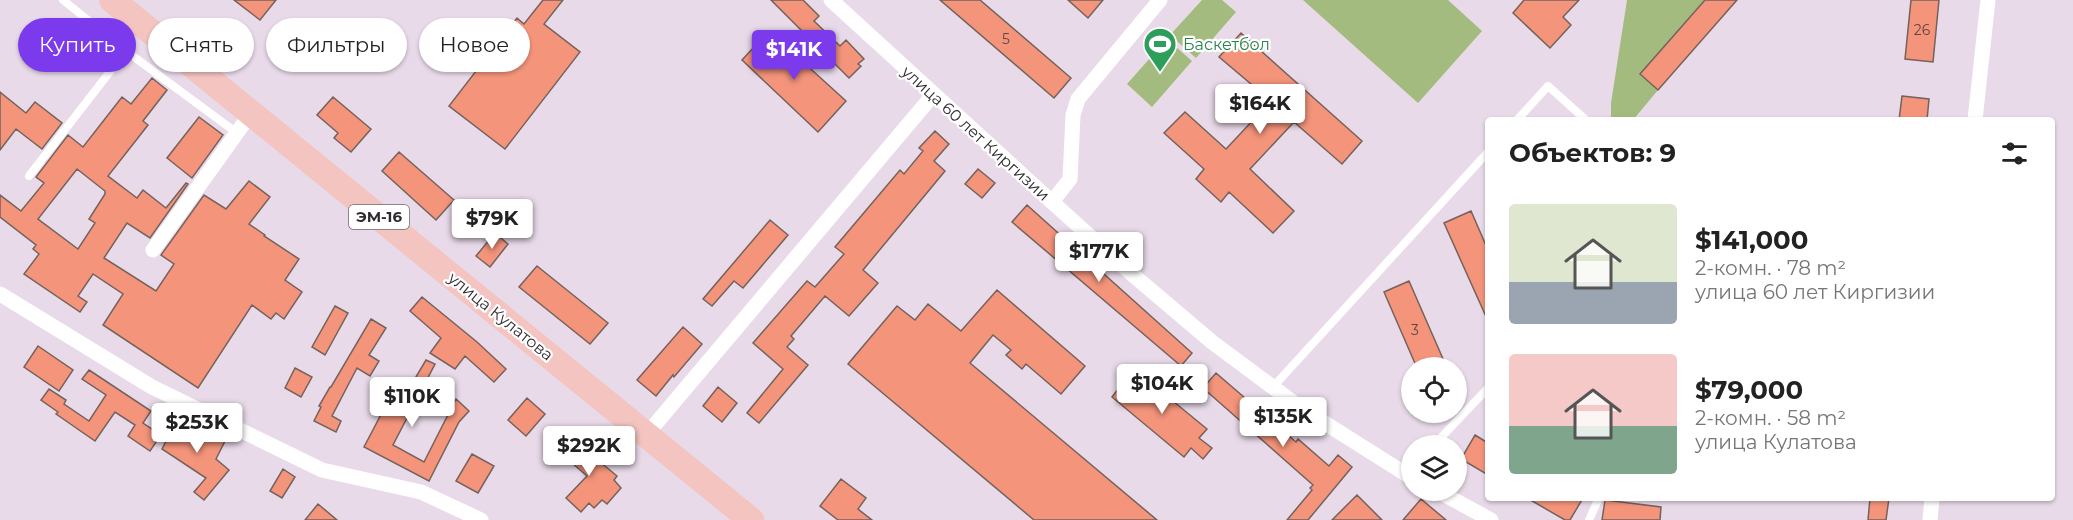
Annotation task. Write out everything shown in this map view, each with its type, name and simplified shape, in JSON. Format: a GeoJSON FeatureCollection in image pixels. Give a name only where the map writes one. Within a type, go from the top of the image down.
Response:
{"type":"FeatureCollection","features":[{"type":"Feature","properties":{"kind":"highway","name":"улица Кулатова"},"geometry":{"type":"LineString","coordinates":[[111,0],[244,123],[647,434],[751,520]]}},
{"type":"Feature","properties":{"kind":"street","name":"улица 60 лет Киргизии"},"geometry":{"type":"LineString","coordinates":[[831,0],[1052,202],[1195,327],[1272,388],[1341,434],[1401,469]]}},
{"type":"Feature","properties":{"kind":"street"},"geometry":{"type":"LineString","coordinates":[[1052,202],[1070,179],[1073,115],[1078,99],[1160,0]]}},
{"type":"Feature","properties":{"kind":"street"},"geometry":{"type":"LineString","coordinates":[[1975,117],[1988,0]]}},
{"type":"Feature","properties":{"kind":"street"},"geometry":{"type":"LineString","coordinates":[[647,434],[933,94]]}},
{"type":"Feature","properties":{"kind":"street"},"geometry":{"type":"LineString","coordinates":[[153,250],[244,123]]}},
{"type":"Feature","properties":{"kind":"street"},"geometry":{"type":"LineString","coordinates":[[0,294],[152,387],[321,470],[421,492],[481,520]]}},
{"type":"Feature","properties":{"kind":"street"},"geometry":{"type":"LineString","coordinates":[[1456,501],[1491,520]]}},
{"type":"Feature","properties":{"kind":"street"},"geometry":{"type":"LineString","coordinates":[[1930,520],[1932,501]]}},
{"type":"Feature","properties":{"kind":"lane"},"geometry":{"type":"LineString","coordinates":[[63,0],[85,18]]}},
{"type":"Feature","properties":{"kind":"lane"},"geometry":{"type":"LineString","coordinates":[[136,57],[244,123]]}},
{"type":"Feature","properties":{"kind":"lane"},"geometry":{"type":"LineString","coordinates":[[29,176],[110,72]]}},
{"type":"Feature","properties":{"kind":"lane"},"geometry":{"type":"LineString","coordinates":[[1520,117],[1548,86],[1583,117]]}},
{"type":"Feature","properties":{"kind":"lane"},"geometry":{"type":"LineString","coordinates":[[1272,388],[1485,155]]}},
{"type":"Feature","properties":{"kind":"lane"},"geometry":{"type":"LineString","coordinates":[[1443,435],[1485,391]]}},
{"type":"Feature","properties":{"kind":"lane"},"geometry":{"type":"LineString","coordinates":[[1589,520],[1598,501]]}},
{"type":"Feature","properties":{"kind":"green space","name":"Баскетбол"},"geometry":{"type":"Polygon","coordinates":[[[1202,0],[1222,0],[1236,12],[1196,58],[1170,35],[1202,0]]]}},
{"type":"Feature","properties":{"kind":"green space"},"geometry":{"type":"Polygon","coordinates":[[[1303,0],[1448,0],[1482,31],[1418,103],[1303,0]]]}},
{"type":"Feature","properties":{"kind":"green space"},"geometry":{"type":"Polygon","coordinates":[[[1627,0],[1705,0],[1640,74],[1658,90],[1636,117],[1611,117],[1611,103],[1627,0]]]}},
{"type":"Feature","properties":{"kind":"green space","name":"Баскетбол"},"geometry":{"type":"Polygon","coordinates":[[[1167,39],[1192,61],[1152,107],[1127,84],[1167,39]]]}},
{"type":"Feature","properties":{"kind":"building"},"geometry":{"type":"Polygon","coordinates":[[[234,0],[276,0],[260,20],[234,0]]]}},
{"type":"Feature","properties":{"kind":"building"},"geometry":{"type":"Polygon","coordinates":[[[543,0],[563,0],[544,24],[580,52],[505,149],[449,106],[475,72],[530,72],[529,18],[543,0]]]}},
{"type":"Feature","properties":{"kind":"building"},"geometry":{"type":"Polygon","coordinates":[[[771,0],[803,0],[819,16],[814,21],[840,46],[846,40],[864,59],[858,64],[861,66],[849,78],[771,0]]]}},
{"type":"Feature","properties":{"kind":"building"},"geometry":{"type":"Polygon","coordinates":[[[940,0],[980,0],[1071,78],[1054,98],[940,0]]]}},
{"type":"Feature","properties":{"kind":"building"},"geometry":{"type":"Polygon","coordinates":[[[1068,0],[1103,0],[1088,18],[1068,0]]]}},
{"type":"Feature","properties":{"kind":"building"},"geometry":{"type":"Polygon","coordinates":[[[1524,0],[1579,0],[1563,17],[1571,25],[1550,48],[1513,13],[1524,0]]]}},
{"type":"Feature","properties":{"kind":"building"},"geometry":{"type":"Polygon","coordinates":[[[1705,0],[1737,0],[1658,90],[1640,74],[1705,0]]]}},
{"type":"Feature","properties":{"kind":"building"},"geometry":{"type":"Polygon","coordinates":[[[1911,0],[1939,0],[1933,62],[1905,59],[1911,0]]]}},
{"type":"Feature","properties":{"kind":"building"},"geometry":{"type":"Polygon","coordinates":[[[769,31],[846,101],[818,132],[742,60],[769,31]]]}},
{"type":"Feature","properties":{"kind":"building"},"geometry":{"type":"Polygon","coordinates":[[[1241,33],[1362,141],[1342,164],[1294,122],[1250,169],[1294,211],[1273,233],[1229,192],[1221,202],[1196,179],[1204,169],[1164,133],[1185,112],[1226,149],[1271,101],[1219,57],[1241,33]]]}},
{"type":"Feature","properties":{"kind":"building"},"geometry":{"type":"Polygon","coordinates":[[[152,78],[167,90],[143,121],[148,125],[108,176],[137,198],[143,190],[166,208],[186,183],[188,184],[150,238],[127,223],[104,258],[156,291],[174,264],[161,255],[204,195],[226,209],[249,181],[270,197],[249,224],[299,259],[285,280],[302,292],[284,319],[276,313],[271,319],[252,305],[198,388],[103,325],[123,294],[93,274],[78,296],[87,302],[80,312],[24,274],[39,254],[33,249],[36,245],[0,217],[0,195],[21,211],[44,183],[36,177],[68,135],[83,147],[122,97],[131,104],[152,78]],[[77,169],[38,219],[78,249],[95,223],[89,219],[105,191],[77,169]]]}},
{"type":"Feature","properties":{"kind":"building"},"geometry":{"type":"Polygon","coordinates":[[[0,92],[26,113],[35,102],[62,123],[42,149],[16,129],[0,150],[0,92]]]}},
{"type":"Feature","properties":{"kind":"building"},"geometry":{"type":"Polygon","coordinates":[[[1902,96],[1929,99],[1927,117],[1899,117],[1902,96]]]}},
{"type":"Feature","properties":{"kind":"building"},"geometry":{"type":"Polygon","coordinates":[[[333,97],[371,129],[351,152],[334,138],[338,133],[317,115],[333,97]]]}},
{"type":"Feature","properties":{"kind":"building"},"geometry":{"type":"Polygon","coordinates":[[[199,117],[223,135],[192,178],[167,158],[199,117]]]}},
{"type":"Feature","properties":{"kind":"building"},"geometry":{"type":"Polygon","coordinates":[[[935,131],[949,144],[934,161],[945,171],[863,270],[878,283],[849,316],[825,296],[791,336],[794,339],[787,347],[808,365],[759,423],[747,413],[783,369],[753,343],[807,281],[815,287],[844,254],[835,247],[900,170],[904,174],[923,151],[919,148],[935,131]]]}},
{"type":"Feature","properties":{"kind":"building"},"geometry":{"type":"Polygon","coordinates":[[[399,152],[454,200],[436,220],[382,171],[399,152]]]}},
{"type":"Feature","properties":{"kind":"building"},"geometry":{"type":"Polygon","coordinates":[[[978,169],[995,183],[982,198],[965,184],[978,169]]]}},
{"type":"Feature","properties":{"kind":"building"},"geometry":{"type":"Polygon","coordinates":[[[1027,205],[1192,353],[1181,366],[1012,222],[1027,205]]]}},
{"type":"Feature","properties":{"kind":"building"},"geometry":{"type":"Polygon","coordinates":[[[1471,211],[1485,243],[1485,314],[1444,223],[1471,211]]]}},
{"type":"Feature","properties":{"kind":"building"},"geometry":{"type":"Polygon","coordinates":[[[770,220],[788,235],[743,288],[734,281],[712,306],[703,299],[770,220]]]}},
{"type":"Feature","properties":{"kind":"building"},"geometry":{"type":"Polygon","coordinates":[[[495,233],[508,244],[490,267],[476,256],[495,233]]]}},
{"type":"Feature","properties":{"kind":"building"},"geometry":{"type":"Polygon","coordinates":[[[537,266],[608,323],[590,344],[519,287],[537,266]]]}},
{"type":"Feature","properties":{"kind":"building"},"geometry":{"type":"Polygon","coordinates":[[[1409,281],[1442,357],[1412,357],[1384,292],[1409,281]]]}},
{"type":"Feature","properties":{"kind":"building"},"geometry":{"type":"Polygon","coordinates":[[[997,290],[1085,366],[1061,394],[1026,364],[1022,369],[1006,355],[1011,350],[993,335],[970,363],[1157,520],[1034,520],[848,364],[897,306],[915,320],[928,304],[961,331],[997,290]]]}},
{"type":"Feature","properties":{"kind":"building"},"geometry":{"type":"Polygon","coordinates":[[[422,297],[506,369],[494,382],[465,356],[455,369],[430,353],[441,338],[410,311],[422,297]]]}},
{"type":"Feature","properties":{"kind":"building"},"geometry":{"type":"Polygon","coordinates":[[[335,306],[348,313],[325,355],[312,347],[335,306]]]}},
{"type":"Feature","properties":{"kind":"building"},"geometry":{"type":"Polygon","coordinates":[[[371,319],[386,328],[369,355],[379,361],[370,376],[357,368],[332,416],[341,421],[336,432],[314,421],[321,407],[319,406],[371,319]]]}},
{"type":"Feature","properties":{"kind":"building"},"geometry":{"type":"Polygon","coordinates":[[[683,327],[702,344],[656,396],[637,380],[683,327]]]}},
{"type":"Feature","properties":{"kind":"building"},"geometry":{"type":"Polygon","coordinates":[[[38,346],[73,370],[59,391],[24,367],[38,346]]]}},
{"type":"Feature","properties":{"kind":"building"},"geometry":{"type":"Polygon","coordinates":[[[426,360],[435,364],[393,445],[424,462],[456,399],[469,411],[459,422],[429,481],[364,447],[396,386],[407,392],[426,360]]]}},
{"type":"Feature","properties":{"kind":"building"},"geometry":{"type":"Polygon","coordinates":[[[295,368],[312,377],[301,397],[285,388],[295,368]]]}},
{"type":"Feature","properties":{"kind":"building"},"geometry":{"type":"Polygon","coordinates":[[[1134,369],[1207,429],[1199,438],[1212,448],[1203,459],[1191,448],[1184,457],[1112,397],[1134,369]]]}},
{"type":"Feature","properties":{"kind":"building"},"geometry":{"type":"Polygon","coordinates":[[[89,370],[151,411],[143,423],[161,435],[150,451],[128,436],[135,425],[115,412],[95,441],[56,414],[58,412],[41,400],[49,389],[66,400],[64,404],[89,421],[106,395],[82,379],[89,370]]]}},
{"type":"Feature","properties":{"kind":"building"},"geometry":{"type":"Polygon","coordinates":[[[1216,373],[1296,442],[1298,439],[1329,466],[1338,455],[1352,467],[1308,520],[1287,520],[1312,490],[1310,488],[1313,485],[1203,388],[1216,373]]]}},
{"type":"Feature","properties":{"kind":"building"},"geometry":{"type":"Polygon","coordinates":[[[718,387],[737,403],[722,422],[703,406],[718,387]]]}},
{"type":"Feature","properties":{"kind":"building"},"geometry":{"type":"Polygon","coordinates":[[[527,398],[545,414],[526,436],[508,420],[527,398]]]}},
{"type":"Feature","properties":{"kind":"building"},"geometry":{"type":"Polygon","coordinates":[[[178,418],[225,441],[216,459],[229,470],[204,500],[194,492],[206,478],[162,449],[178,418]]]}},
{"type":"Feature","properties":{"kind":"building"},"geometry":{"type":"Polygon","coordinates":[[[1475,435],[1485,441],[1485,473],[1467,463],[1467,449],[1475,435]]]}},
{"type":"Feature","properties":{"kind":"building"},"geometry":{"type":"Polygon","coordinates":[[[569,436],[617,476],[614,480],[621,488],[607,504],[602,500],[594,508],[589,503],[581,512],[566,498],[587,476],[557,450],[569,436]]]}},
{"type":"Feature","properties":{"kind":"building"},"geometry":{"type":"Polygon","coordinates":[[[472,454],[494,466],[478,493],[456,481],[472,454]]]}},
{"type":"Feature","properties":{"kind":"building"},"geometry":{"type":"Polygon","coordinates":[[[283,469],[295,477],[282,498],[270,491],[283,469]]]}},
{"type":"Feature","properties":{"kind":"building"},"geometry":{"type":"Polygon","coordinates":[[[841,479],[866,498],[858,509],[872,520],[838,520],[820,506],[841,479]]]}},
{"type":"Feature","properties":{"kind":"building"},"geometry":{"type":"Polygon","coordinates":[[[1357,495],[1382,520],[1332,520],[1357,495]]]}},
{"type":"Feature","properties":{"kind":"building"},"geometry":{"type":"Polygon","coordinates":[[[1419,501],[1423,501],[1446,520],[1403,520],[1419,501]]]}},
{"type":"Feature","properties":{"kind":"building"},"geometry":{"type":"Polygon","coordinates":[[[1532,501],[1581,501],[1570,520],[1565,520],[1532,501]]]}},
{"type":"Feature","properties":{"kind":"building"},"geometry":{"type":"Polygon","coordinates":[[[1605,501],[1661,507],[1660,520],[1602,520],[1605,501]]]}},
{"type":"Feature","properties":{"kind":"building"},"geometry":{"type":"Polygon","coordinates":[[[1870,501],[1889,501],[1886,520],[1868,520],[1870,501]]]}},
{"type":"Feature","properties":{"kind":"building"},"geometry":{"type":"Polygon","coordinates":[[[318,504],[337,520],[305,520],[318,504]]]}},
{"type":"Feature","properties":{"kind":"place","name":"Баскетбол"},"geometry":{"type":"Point","coordinates":[1160,73]}}]}
